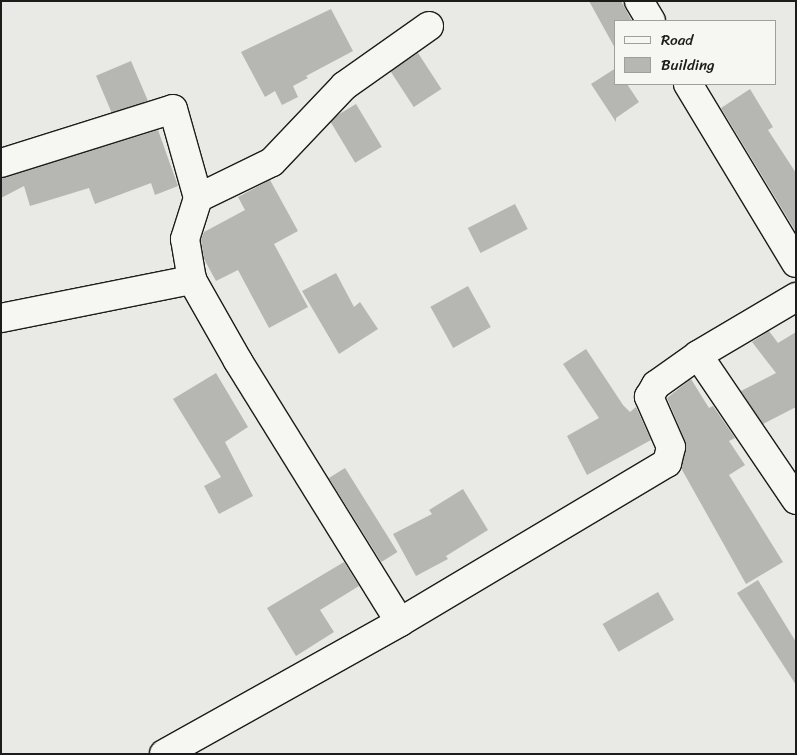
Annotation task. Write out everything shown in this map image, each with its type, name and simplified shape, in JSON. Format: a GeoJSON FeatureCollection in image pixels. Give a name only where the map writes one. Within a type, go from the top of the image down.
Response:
{"type":"FeatureCollection","features":[{"type":"Feature","properties":{"kind":"street"},"geometry":{"type":"LineString","coordinates":[[639,1],[650,20]]}},
{"type":"Feature","properties":{"kind":"street"},"geometry":{"type":"LineString","coordinates":[[198,198],[272,162],[344,86],[429,26]]}},
{"type":"Feature","properties":{"kind":"street"},"geometry":{"type":"LineString","coordinates":[[689,85],[796,263]]}},
{"type":"Feature","properties":{"kind":"street"},"geometry":{"type":"LineString","coordinates":[[1,163],[173,109],[198,198],[185,238],[192,280],[238,361],[400,622]]}},
{"type":"Feature","properties":{"kind":"street"},"geometry":{"type":"LineString","coordinates":[[1,318],[192,280]]}},
{"type":"Feature","properties":{"kind":"street"},"geometry":{"type":"LineString","coordinates":[[164,754],[400,622],[667,463],[671,447],[649,397],[656,386],[698,355],[796,297]]}},
{"type":"Feature","properties":{"kind":"street"},"geometry":{"type":"LineString","coordinates":[[698,355],[796,500]]}},
{"type":"Feature","properties":{"kind":"building"},"geometry":{"type":"Polygon","coordinates":[[[589,1],[621,1],[631,20],[614,20],[614,46],[589,1]]]}},
{"type":"Feature","properties":{"kind":"building"},"geometry":{"type":"Polygon","coordinates":[[[331,9],[353,51],[306,76],[308,78],[293,86],[298,97],[282,105],[275,91],[265,97],[241,52],[331,9]]]}},
{"type":"Feature","properties":{"kind":"building"},"geometry":{"type":"Polygon","coordinates":[[[418,53],[441,89],[414,107],[390,71],[418,53]]]}},
{"type":"Feature","properties":{"kind":"building"},"geometry":{"type":"Polygon","coordinates":[[[131,61],[148,101],[113,115],[96,76],[131,61]]]}},
{"type":"Feature","properties":{"kind":"building"},"geometry":{"type":"Polygon","coordinates":[[[614,69],[614,85],[628,85],[639,102],[616,118],[616,122],[591,84],[614,69]]]}},
{"type":"Feature","properties":{"kind":"building"},"geometry":{"type":"Polygon","coordinates":[[[750,89],[773,127],[768,130],[796,173],[796,232],[721,108],[750,89]]]}},
{"type":"Feature","properties":{"kind":"building"},"geometry":{"type":"Polygon","coordinates":[[[356,104],[382,147],[355,163],[329,120],[356,104]]]}},
{"type":"Feature","properties":{"kind":"building"},"geometry":{"type":"Polygon","coordinates":[[[158,130],[178,186],[155,195],[151,183],[95,204],[89,188],[30,206],[24,186],[1,198],[1,178],[158,130]]]}},
{"type":"Feature","properties":{"kind":"building"},"geometry":{"type":"Polygon","coordinates":[[[270,180],[298,231],[274,244],[308,307],[269,328],[238,270],[216,281],[204,259],[201,240],[204,232],[245,210],[238,197],[270,180]]]}},
{"type":"Feature","properties":{"kind":"building"},"geometry":{"type":"Polygon","coordinates":[[[515,204],[528,229],[480,253],[468,228],[515,204]]]}},
{"type":"Feature","properties":{"kind":"building"},"geometry":{"type":"Polygon","coordinates":[[[336,273],[354,307],[360,302],[378,329],[339,354],[302,291],[336,273]]]}},
{"type":"Feature","properties":{"kind":"building"},"geometry":{"type":"Polygon","coordinates":[[[468,286],[491,327],[453,348],[430,307],[468,286]]]}},
{"type":"Feature","properties":{"kind":"building"},"geometry":{"type":"Polygon","coordinates":[[[769,331],[778,343],[796,332],[796,407],[763,424],[741,391],[776,373],[752,342],[769,331]]]}},
{"type":"Feature","properties":{"kind":"building"},"geometry":{"type":"Polygon","coordinates":[[[586,349],[623,405],[630,412],[636,407],[651,440],[587,475],[567,436],[599,418],[563,364],[586,349]]]}},
{"type":"Feature","properties":{"kind":"building"},"geometry":{"type":"Polygon","coordinates":[[[216,373],[248,427],[225,442],[253,496],[219,514],[204,486],[221,477],[173,399],[216,373]]]}},
{"type":"Feature","properties":{"kind":"building"},"geometry":{"type":"Polygon","coordinates":[[[691,379],[709,408],[713,406],[735,438],[729,441],[745,465],[729,475],[783,562],[746,584],[681,468],[685,441],[667,398],[691,379]]]}},
{"type":"Feature","properties":{"kind":"building"},"geometry":{"type":"Polygon","coordinates":[[[345,468],[397,552],[381,562],[329,478],[345,468]]]}},
{"type":"Feature","properties":{"kind":"building"},"geometry":{"type":"Polygon","coordinates":[[[463,489],[488,530],[446,556],[448,559],[416,576],[393,534],[432,514],[429,510],[463,489]]]}},
{"type":"Feature","properties":{"kind":"building"},"geometry":{"type":"Polygon","coordinates":[[[344,562],[359,586],[320,610],[334,632],[296,656],[267,608],[344,562]]]}},
{"type":"Feature","properties":{"kind":"building"},"geometry":{"type":"Polygon","coordinates":[[[758,580],[796,642],[796,685],[737,593],[758,580]]]}},
{"type":"Feature","properties":{"kind":"building"},"geometry":{"type":"Polygon","coordinates":[[[658,592],[674,620],[619,652],[603,624],[658,592]]]}}]}
